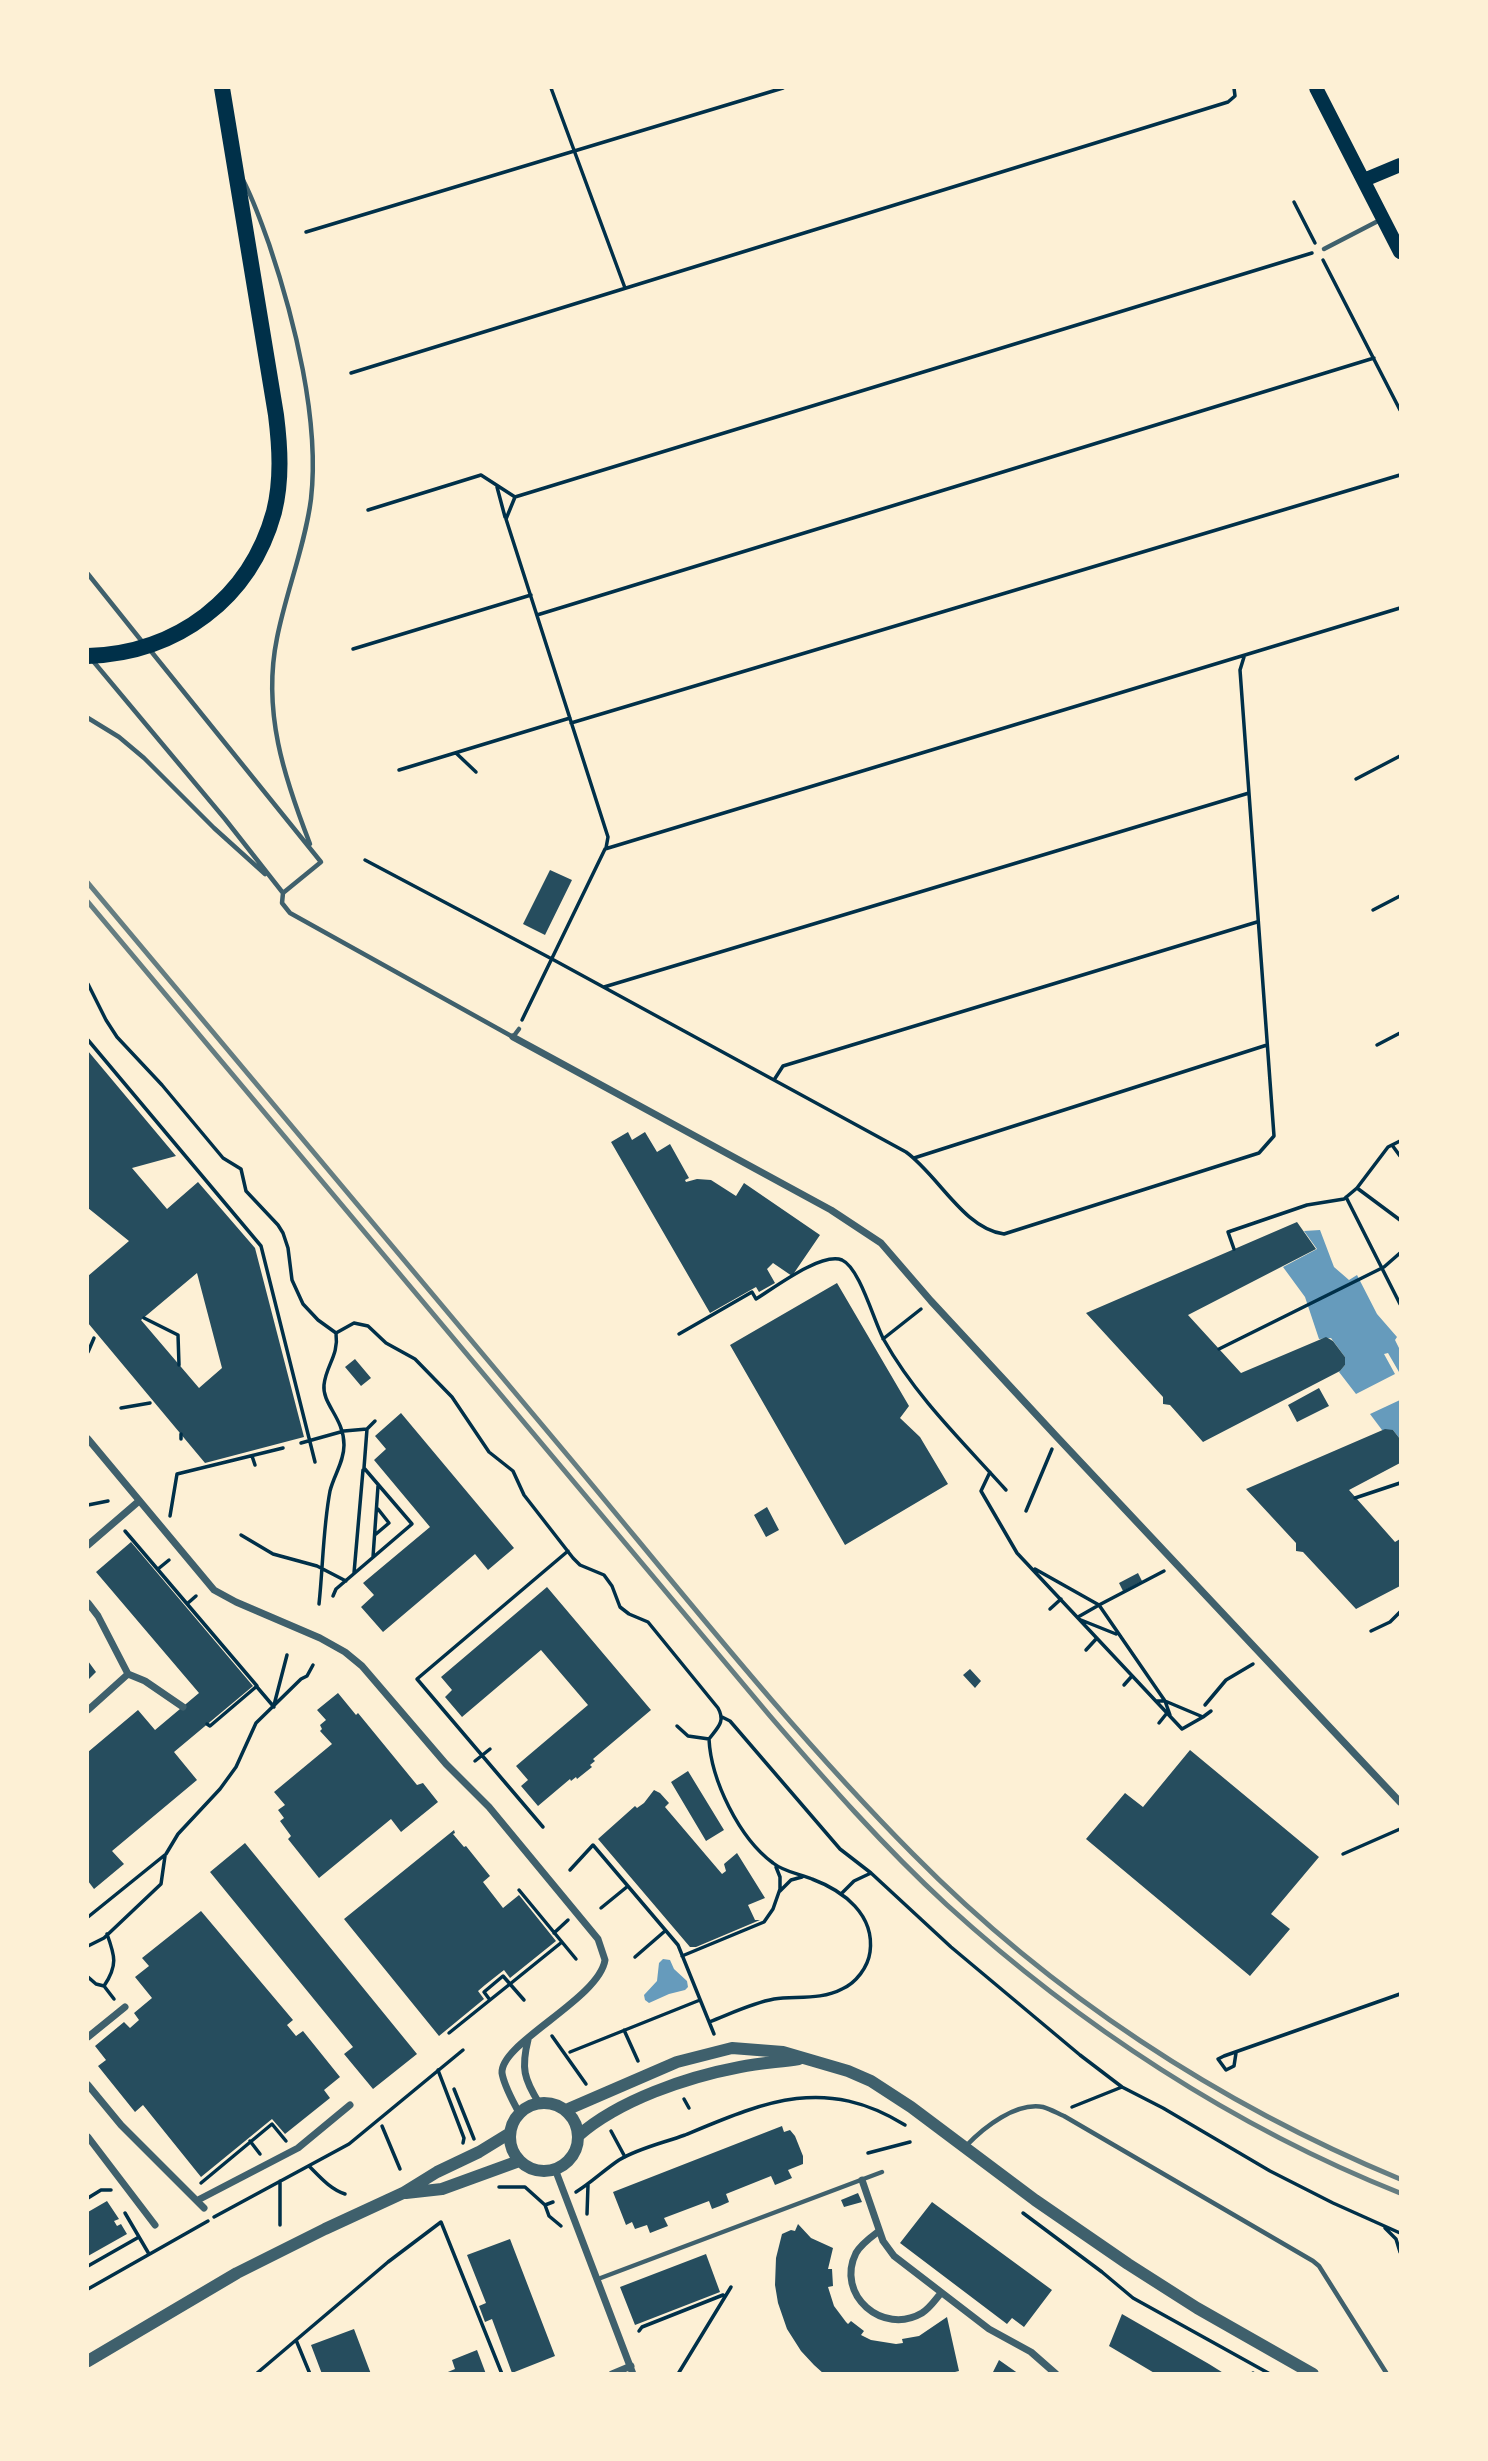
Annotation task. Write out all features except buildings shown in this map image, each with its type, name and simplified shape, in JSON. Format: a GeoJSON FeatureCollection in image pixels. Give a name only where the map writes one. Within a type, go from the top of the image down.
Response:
{"type":"FeatureCollection","features":[{"type":"Feature","properties":{"kind":"main road"},"geometry":{"type":"LineString","coordinates":[[88,656],[122,653],[157,643],[190,627],[220,604],[245,575],[266,535],[274,510],[280,464],[274,402],[222,88]]}},
{"type":"Feature","properties":{"kind":"main road"},"geometry":{"type":"LineString","coordinates":[[1316,88],[1401,252]]}},
{"type":"Feature","properties":{"kind":"main road"},"geometry":{"type":"LineString","coordinates":[[1364,180],[1401,165]]}},
{"type":"Feature","properties":{"kind":"street"},"geometry":{"type":"LineString","coordinates":[[513,1037],[831,1210],[881,1243],[1057,1437],[1401,1802]]}},
{"type":"Feature","properties":{"kind":"street"},"geometry":{"type":"LineString","coordinates":[[88,1439],[221,1595],[320,1637],[362,1666],[446,1764],[498,1817],[591,1929],[604,1953],[604,1966],[600,1973],[582,1993],[505,2060],[502,2069],[519,2113]]}},
{"type":"Feature","properties":{"kind":"street"},"geometry":{"type":"LineString","coordinates":[[88,1545],[139,1501]]}},
{"type":"Feature","properties":{"kind":"street"},"geometry":{"type":"LineString","coordinates":[[88,1603],[98,1616],[128,1674],[145,1681],[183,1706]]}},
{"type":"Feature","properties":{"kind":"street"},"geometry":{"type":"LineString","coordinates":[[88,1710],[128,1674]]}},
{"type":"Feature","properties":{"kind":"street"},"geometry":{"type":"LineString","coordinates":[[88,2037],[125,2007]]}},
{"type":"Feature","properties":{"kind":"street"},"geometry":{"type":"LineString","coordinates":[[528,2040],[524,2068],[539,2103]]}},
{"type":"Feature","properties":{"kind":"street"},"geometry":{"type":"LineString","coordinates":[[565,2110],[649,2073],[704,2054],[732,2048],[783,2052],[848,2071],[871,2081],[911,2107],[1128,2264],[1197,2308],[1313,2374]]}},
{"type":"Feature","properties":{"kind":"street"},"geometry":{"type":"LineString","coordinates":[[578,2136],[614,2111],[687,2080],[743,2066],[802,2059]]}},
{"type":"Feature","properties":{"kind":"street"},"geometry":{"type":"LineString","coordinates":[[88,2085],[121,2125],[204,2208]]}},
{"type":"Feature","properties":{"kind":"street"},"geometry":{"type":"LineString","coordinates":[[539,2103],[557,2105],[565,2110],[574,2122],[578,2136],[574,2152],[563,2165],[555,2169],[536,2170],[519,2161],[510,2144],[510,2133],[519,2113],[528,2106],[539,2103]]}},
{"type":"Feature","properties":{"kind":"street"},"geometry":{"type":"LineString","coordinates":[[198,2200],[294,2151],[350,2105]]}},
{"type":"Feature","properties":{"kind":"street"},"geometry":{"type":"LineString","coordinates":[[88,2361],[237,2273],[403,2193],[437,2172],[493,2145],[510,2133]]}},
{"type":"Feature","properties":{"kind":"street"},"geometry":{"type":"LineString","coordinates":[[88,2137],[155,2225]]}},
{"type":"Feature","properties":{"kind":"street"},"geometry":{"type":"LineString","coordinates":[[403,2193],[442,2189],[519,2161]]}},
{"type":"Feature","properties":{"kind":"street"},"geometry":{"type":"LineString","coordinates":[[555,2169],[632,2370],[612,2374]]}},
{"type":"Feature","properties":{"kind":"street"},"geometry":{"type":"LineString","coordinates":[[862,2180],[887,2249],[989,2329],[1031,2352],[1056,2374]]}},
{"type":"Feature","properties":{"kind":"street"},"geometry":{"type":"LineString","coordinates":[[879,2231],[857,2251],[853,2263],[852,2283],[867,2309],[877,2315],[902,2320],[921,2313],[941,2293]]}},
{"type":"Feature","properties":{"kind":"lane"},"geometry":{"type":"LineString","coordinates":[[235,165],[252,197],[280,277],[298,348],[310,419],[313,467],[311,500],[276,640],[271,682],[273,724],[281,761],[312,848]]}},
{"type":"Feature","properties":{"kind":"lane"},"geometry":{"type":"LineString","coordinates":[[1321,250],[1383,218]]}},
{"type":"Feature","properties":{"kind":"lane"},"geometry":{"type":"LineString","coordinates":[[88,574],[321,862],[283,892],[282,903],[290,914],[513,1037],[519,1028]]}},
{"type":"Feature","properties":{"kind":"lane"},"geometry":{"type":"LineString","coordinates":[[88,656],[283,892]]}},
{"type":"Feature","properties":{"kind":"lane"},"geometry":{"type":"LineString","coordinates":[[88,718],[119,737],[144,758],[214,828],[274,882]]}},
{"type":"Feature","properties":{"kind":"lane"},"geometry":{"type":"LineString","coordinates":[[965,2147],[986,2127],[1000,2119],[1029,2107],[1050,2110],[1319,2266],[1387,2374]]}},
{"type":"Feature","properties":{"kind":"lane"},"geometry":{"type":"LineString","coordinates":[[597,2279],[882,2172]]}},
{"type":"Feature","properties":{"kind":"path"},"geometry":{"type":"LineString","coordinates":[[551,88],[625,288]]}},
{"type":"Feature","properties":{"kind":"path"},"geometry":{"type":"LineString","coordinates":[[306,232],[783,88]]}},
{"type":"Feature","properties":{"kind":"path"},"geometry":{"type":"LineString","coordinates":[[351,373],[1228,102],[1235,96],[1234,88]]}},
{"type":"Feature","properties":{"kind":"path"},"geometry":{"type":"LineString","coordinates":[[1294,202],[1401,410]]}},
{"type":"Feature","properties":{"kind":"path"},"geometry":{"type":"LineString","coordinates":[[368,510],[481,475],[515,497],[1321,250]]}},
{"type":"Feature","properties":{"kind":"path"},"geometry":{"type":"LineString","coordinates":[[537,615],[1374,358]]}},
{"type":"Feature","properties":{"kind":"path"},"geometry":{"type":"LineString","coordinates":[[398,770],[1401,475]]}},
{"type":"Feature","properties":{"kind":"path"},"geometry":{"type":"LineString","coordinates":[[496,485],[608,837],[605,849],[519,1028]]}},
{"type":"Feature","properties":{"kind":"path"},"geometry":{"type":"LineString","coordinates":[[506,519],[515,497]]}},
{"type":"Feature","properties":{"kind":"path"},"geometry":{"type":"LineString","coordinates":[[353,649],[531,595]]}},
{"type":"Feature","properties":{"kind":"path"},"geometry":{"type":"LineString","coordinates":[[605,849],[1401,608]]}},
{"type":"Feature","properties":{"kind":"path"},"geometry":{"type":"LineString","coordinates":[[365,860],[552,958],[914,1158],[923,1164],[942,1189],[982,1226],[992,1232],[1004,1234],[1259,1153],[1274,1136],[1240,670],[1244,657]]}},
{"type":"Feature","properties":{"kind":"path"},"geometry":{"type":"LineString","coordinates":[[456,753],[476,772]]}},
{"type":"Feature","properties":{"kind":"path"},"geometry":{"type":"LineString","coordinates":[[1356,779],[1401,756]]}},
{"type":"Feature","properties":{"kind":"path"},"geometry":{"type":"LineString","coordinates":[[604,987],[1249,793]]}},
{"type":"Feature","properties":{"kind":"path"},"geometry":{"type":"LineString","coordinates":[[1373,910],[1401,896]]}},
{"type":"Feature","properties":{"kind":"path"},"geometry":{"type":"LineString","coordinates":[[774,1080],[783,1066],[1258,922]]}},
{"type":"Feature","properties":{"kind":"path"},"geometry":{"type":"LineString","coordinates":[[88,984],[117,1037],[162,1085],[223,1158],[243,1171],[246,1191],[283,1233],[292,1280],[303,1304],[318,1320],[336,1333]]}},
{"type":"Feature","properties":{"kind":"path"},"geometry":{"type":"LineString","coordinates":[[1377,1045],[1401,1033]]}},
{"type":"Feature","properties":{"kind":"path"},"geometry":{"type":"LineString","coordinates":[[88,1040],[261,1245],[315,1462]]}},
{"type":"Feature","properties":{"kind":"path"},"geometry":{"type":"LineString","coordinates":[[914,1158],[1267,1045]]}},
{"type":"Feature","properties":{"kind":"path"},"geometry":{"type":"LineString","coordinates":[[1234,1249],[1228,1232],[1307,1205],[1344,1199],[1357,1188],[1388,1146],[1401,1141]]}},
{"type":"Feature","properties":{"kind":"path"},"geometry":{"type":"LineString","coordinates":[[1392,1144],[1401,1156]]}},
{"type":"Feature","properties":{"kind":"path"},"geometry":{"type":"LineString","coordinates":[[1357,1188],[1401,1220]]}},
{"type":"Feature","properties":{"kind":"path"},"geometry":{"type":"LineString","coordinates":[[1346,1197],[1401,1304]]}},
{"type":"Feature","properties":{"kind":"path"},"geometry":{"type":"LineString","coordinates":[[1219,1349],[1384,1267],[1401,1253]]}},
{"type":"Feature","properties":{"kind":"path"},"geometry":{"type":"LineString","coordinates":[[679,1334],[752,1292],[755,1299],[818,1262],[831,1259],[843,1261],[854,1272],[883,1339],[919,1394],[1006,1490]]}},
{"type":"Feature","properties":{"kind":"path"},"geometry":{"type":"LineString","coordinates":[[883,1339],[915,1316]]}},
{"type":"Feature","properties":{"kind":"path"},"geometry":{"type":"LineString","coordinates":[[144,1318],[178,1335],[179,1365]]}},
{"type":"Feature","properties":{"kind":"path"},"geometry":{"type":"LineString","coordinates":[[336,1333],[352,1324],[365,1324],[386,1343],[419,1362],[460,1406],[492,1455],[513,1471],[524,1495],[580,1565],[604,1575],[623,1610],[650,1624],[722,1717],[730,1721],[840,1849],[871,1873],[951,1947],[1122,2087],[1270,2171],[1401,2233]]}},
{"type":"Feature","properties":{"kind":"path"},"geometry":{"type":"LineString","coordinates":[[319,1604],[331,1488],[343,1461],[344,1432],[324,1393],[326,1376],[336,1353],[336,1333]]}},
{"type":"Feature","properties":{"kind":"path"},"geometry":{"type":"LineString","coordinates":[[88,1353],[94,1338]]}},
{"type":"Feature","properties":{"kind":"path"},"geometry":{"type":"LineString","coordinates":[[121,1408],[150,1403]]}},
{"type":"Feature","properties":{"kind":"path"},"geometry":{"type":"LineString","coordinates":[[301,1443],[367,1429],[375,1421]]}},
{"type":"Feature","properties":{"kind":"path"},"geometry":{"type":"LineString","coordinates":[[354,1573],[367,1429]]}},
{"type":"Feature","properties":{"kind":"path"},"geometry":{"type":"LineString","coordinates":[[1026,1511],[1057,1437]]}},
{"type":"Feature","properties":{"kind":"path"},"geometry":{"type":"LineString","coordinates":[[170,1518],[177,1474],[283,1448]]}},
{"type":"Feature","properties":{"kind":"path"},"geometry":{"type":"LineString","coordinates":[[252,1456],[255,1465]]}},
{"type":"Feature","properties":{"kind":"path"},"geometry":{"type":"LineString","coordinates":[[332,1596],[354,1573],[412,1524],[363,1468]]}},
{"type":"Feature","properties":{"kind":"path"},"geometry":{"type":"LineString","coordinates":[[990,1472],[981,1491],[1017,1553],[1182,1729],[1211,1711]]}},
{"type":"Feature","properties":{"kind":"path"},"geometry":{"type":"LineString","coordinates":[[1355,1498],[1401,1483]]}},
{"type":"Feature","properties":{"kind":"path"},"geometry":{"type":"LineString","coordinates":[[373,1558],[378,1486]]}},
{"type":"Feature","properties":{"kind":"path"},"geometry":{"type":"LineString","coordinates":[[88,1505],[108,1501]]}},
{"type":"Feature","properties":{"kind":"path"},"geometry":{"type":"LineString","coordinates":[[375,1534],[389,1523],[376,1508]]}},
{"type":"Feature","properties":{"kind":"path"},"geometry":{"type":"LineString","coordinates":[[124,1530],[274,1707]]}},
{"type":"Feature","properties":{"kind":"path"},"geometry":{"type":"LineString","coordinates":[[241,1535],[281,1557],[322,1568],[346,1581]]}},
{"type":"Feature","properties":{"kind":"path"},"geometry":{"type":"LineString","coordinates":[[543,1827],[417,1679],[568,1551]]}},
{"type":"Feature","properties":{"kind":"path"},"geometry":{"type":"LineString","coordinates":[[158,1569],[169,1560]]}},
{"type":"Feature","properties":{"kind":"path"},"geometry":{"type":"LineString","coordinates":[[1079,1618],[1177,1564]]}},
{"type":"Feature","properties":{"kind":"path"},"geometry":{"type":"LineString","coordinates":[[1030,1567],[1099,1605],[1165,1701],[1171,1717]]}},
{"type":"Feature","properties":{"kind":"path"},"geometry":{"type":"LineString","coordinates":[[188,1603],[196,1596]]}},
{"type":"Feature","properties":{"kind":"path"},"geometry":{"type":"LineString","coordinates":[[1050,1609],[1061,1599]]}},
{"type":"Feature","properties":{"kind":"path"},"geometry":{"type":"LineString","coordinates":[[1371,1631],[1390,1622],[1401,1612]]}},
{"type":"Feature","properties":{"kind":"path"},"geometry":{"type":"LineString","coordinates":[[1079,1618],[1118,1635]]}},
{"type":"Feature","properties":{"kind":"path"},"geometry":{"type":"LineString","coordinates":[[1086,1650],[1097,1639]]}},
{"type":"Feature","properties":{"kind":"path"},"geometry":{"type":"LineString","coordinates":[[274,1707],[287,1654]]}},
{"type":"Feature","properties":{"kind":"path"},"geometry":{"type":"LineString","coordinates":[[1205,1705],[1226,1680],[1264,1658]]}},
{"type":"Feature","properties":{"kind":"path"},"geometry":{"type":"LineString","coordinates":[[88,1917],[166,1854],[178,1834],[220,1789],[236,1767],[256,1723],[307,1676],[313,1665]]}},
{"type":"Feature","properties":{"kind":"path"},"geometry":{"type":"LineString","coordinates":[[1124,1685],[1132,1676]]}},
{"type":"Feature","properties":{"kind":"path"},"geometry":{"type":"LineString","coordinates":[[207,1724],[210,1726],[257,1686]]}},
{"type":"Feature","properties":{"kind":"path"},"geometry":{"type":"LineString","coordinates":[[1156,1701],[1165,1701],[1203,1717]]}},
{"type":"Feature","properties":{"kind":"path"},"geometry":{"type":"LineString","coordinates":[[1159,1723],[1167,1713]]}},
{"type":"Feature","properties":{"kind":"path"},"geometry":{"type":"LineString","coordinates":[[709,1739],[719,1728],[722,1717]]}},
{"type":"Feature","properties":{"kind":"path"},"geometry":{"type":"LineString","coordinates":[[677,1726],[688,1736],[709,1739]]}},
{"type":"Feature","properties":{"kind":"path"},"geometry":{"type":"LineString","coordinates":[[682,1956],[764,1922],[771,1913],[778,1894],[780,1877],[773,1864],[748,1837],[731,1811],[716,1775],[709,1739]]}},
{"type":"Feature","properties":{"kind":"path"},"geometry":{"type":"LineString","coordinates":[[475,1761],[490,1749]]}},
{"type":"Feature","properties":{"kind":"path"},"geometry":{"type":"LineString","coordinates":[[1343,1854],[1401,1829]]}},
{"type":"Feature","properties":{"kind":"path"},"geometry":{"type":"LineString","coordinates":[[570,1870],[593,1845],[678,1945],[714,2034]]}},
{"type":"Feature","properties":{"kind":"path"},"geometry":{"type":"LineString","coordinates":[[88,1946],[107,1934],[161,1884],[166,1854]]}},
{"type":"Feature","properties":{"kind":"path"},"geometry":{"type":"LineString","coordinates":[[709,2022],[772,1999],[829,1994],[843,1989],[852,1983],[867,1962],[870,1952],[869,1934],[862,1914],[841,1894],[773,1864]]}},
{"type":"Feature","properties":{"kind":"path"},"geometry":{"type":"LineString","coordinates":[[841,1894],[854,1881],[871,1873]]}},
{"type":"Feature","properties":{"kind":"path"},"geometry":{"type":"LineString","coordinates":[[778,1894],[791,1880],[807,1877]]}},
{"type":"Feature","properties":{"kind":"path"},"geometry":{"type":"LineString","coordinates":[[601,1908],[628,1886]]}},
{"type":"Feature","properties":{"kind":"path"},"geometry":{"type":"LineString","coordinates":[[519,1890],[576,1959]]}},
{"type":"Feature","properties":{"kind":"path"},"geometry":{"type":"LineString","coordinates":[[554,1933],[568,1920]]}},
{"type":"Feature","properties":{"kind":"path"},"geometry":{"type":"LineString","coordinates":[[635,1956],[665,1931]]}},
{"type":"Feature","properties":{"kind":"path"},"geometry":{"type":"LineString","coordinates":[[104,1986],[112,1975],[115,1964],[107,1934]]}},
{"type":"Feature","properties":{"kind":"path"},"geometry":{"type":"LineString","coordinates":[[449,2034],[562,1942]]}},
{"type":"Feature","properties":{"kind":"path"},"geometry":{"type":"LineString","coordinates":[[490,2000],[484,1992],[503,1976],[524,2000]]}},
{"type":"Feature","properties":{"kind":"path"},"geometry":{"type":"LineString","coordinates":[[88,1977],[96,1984],[104,1986],[113,1998]]}},
{"type":"Feature","properties":{"kind":"path"},"geometry":{"type":"LineString","coordinates":[[1236,2053],[1234,2066],[1226,2070],[1218,2059],[1401,1994]]}},
{"type":"Feature","properties":{"kind":"path"},"geometry":{"type":"LineString","coordinates":[[570,2052],[700,2000]]}},
{"type":"Feature","properties":{"kind":"path"},"geometry":{"type":"LineString","coordinates":[[544,2026],[588,2088]]}},
{"type":"Feature","properties":{"kind":"path"},"geometry":{"type":"LineString","coordinates":[[624,2030],[639,2063]]}},
{"type":"Feature","properties":{"kind":"path"},"geometry":{"type":"LineString","coordinates":[[88,2289],[349,2144],[463,2050]]}},
{"type":"Feature","properties":{"kind":"path"},"geometry":{"type":"LineString","coordinates":[[438,2070],[464,2137],[464,2145]]}},
{"type":"Feature","properties":{"kind":"path"},"geometry":{"type":"LineString","coordinates":[[1050,2110],[1070,2107],[1122,2087]]}},
{"type":"Feature","properties":{"kind":"path"},"geometry":{"type":"LineString","coordinates":[[454,2090],[474,2141]]}},
{"type":"Feature","properties":{"kind":"path"},"geometry":{"type":"LineString","coordinates":[[673,2104],[685,2098],[689,2108]]}},
{"type":"Feature","properties":{"kind":"path"},"geometry":{"type":"LineString","coordinates":[[198,2200],[201,2181],[272,2124],[294,2151]]}},
{"type":"Feature","properties":{"kind":"path"},"geometry":{"type":"LineString","coordinates":[[608,2124],[625,2157]]}},
{"type":"Feature","properties":{"kind":"path"},"geometry":{"type":"LineString","coordinates":[[382,2126],[400,2169]]}},
{"type":"Feature","properties":{"kind":"path"},"geometry":{"type":"LineString","coordinates":[[868,2153],[910,2142]]}},
{"type":"Feature","properties":{"kind":"path"},"geometry":{"type":"LineString","coordinates":[[309,2165],[327,2184],[345,2194]]}},
{"type":"Feature","properties":{"kind":"path"},"geometry":{"type":"LineString","coordinates":[[280,2181],[280,2225]]}},
{"type":"Feature","properties":{"kind":"path"},"geometry":{"type":"LineString","coordinates":[[576,2192],[591,2183]]}},
{"type":"Feature","properties":{"kind":"path"},"geometry":{"type":"LineString","coordinates":[[493,2186],[525,2187],[545,2205],[555,2201]]}},
{"type":"Feature","properties":{"kind":"path"},"geometry":{"type":"LineString","coordinates":[[88,2198],[106,2189],[114,2193]]}},
{"type":"Feature","properties":{"kind":"path"},"geometry":{"type":"LineString","coordinates":[[125,2213],[149,2254]]}},
{"type":"Feature","properties":{"kind":"path"},"geometry":{"type":"LineString","coordinates":[[256,2374],[388,2262],[441,2222],[502,2374]]}},
{"type":"Feature","properties":{"kind":"path"},"geometry":{"type":"LineString","coordinates":[[1383,2226],[1396,2239],[1401,2252]]}},
{"type":"Feature","properties":{"kind":"path"},"geometry":{"type":"LineString","coordinates":[[88,2266],[139,2237]]}},
{"type":"Feature","properties":{"kind":"path"},"geometry":{"type":"LineString","coordinates":[[678,2374],[731,2287]]}},
{"type":"Feature","properties":{"kind":"path"},"geometry":{"type":"LineString","coordinates":[[639,2331],[642,2327],[725,2294]]}},
{"type":"Feature","properties":{"kind":"path"},"geometry":{"type":"LineString","coordinates":[[1136,2300],[1269,2374]]}},
{"type":"Feature","properties":{"kind":"path"},"geometry":{"type":"LineString","coordinates":[[296,2340],[310,2374]]}},
{"type":"Feature","properties":{"kind":"water"},"geometry":{"type":"Polygon","coordinates":[[[1320,1230],[1334,1267],[1349,1280],[1357,1275],[1377,1314],[1397,1337],[1395,1340],[1400,1350],[1399,1372],[1388,1353],[1384,1354],[1395,1374],[1356,1394],[1339,1372],[1345,1365],[1345,1357],[1331,1338],[1319,1339],[1305,1297],[1283,1267],[1317,1249],[1304,1231],[1320,1230]]]}},
{"type":"Feature","properties":{"kind":"water"},"geometry":{"type":"Polygon","coordinates":[[[1400,1400],[1400,1439],[1393,1430],[1382,1430],[1370,1414],[1400,1400]]]}},
{"type":"Feature","properties":{"kind":"water"},"geometry":{"type":"Polygon","coordinates":[[[663,1959],[670,1960],[674,1969],[687,1981],[688,1987],[649,2003],[644,1995],[657,1981],[659,1963],[663,1959]]]}},
{"type":"Feature","properties":{"kind":"railway"},"geometry":{"type":"LineString","coordinates":[[88,883],[737,1659],[823,1759],[913,1854],[966,1905],[1022,1953],[1080,1999],[1140,2041],[1267,2116],[1400,2179]]}},
{"type":"Feature","properties":{"kind":"railway"},"geometry":{"type":"LineString","coordinates":[[88,902],[770,1716],[812,1765],[923,1883],[1050,1991],[1161,2069],[1278,2137],[1338,2167],[1400,2193]]}}]}
